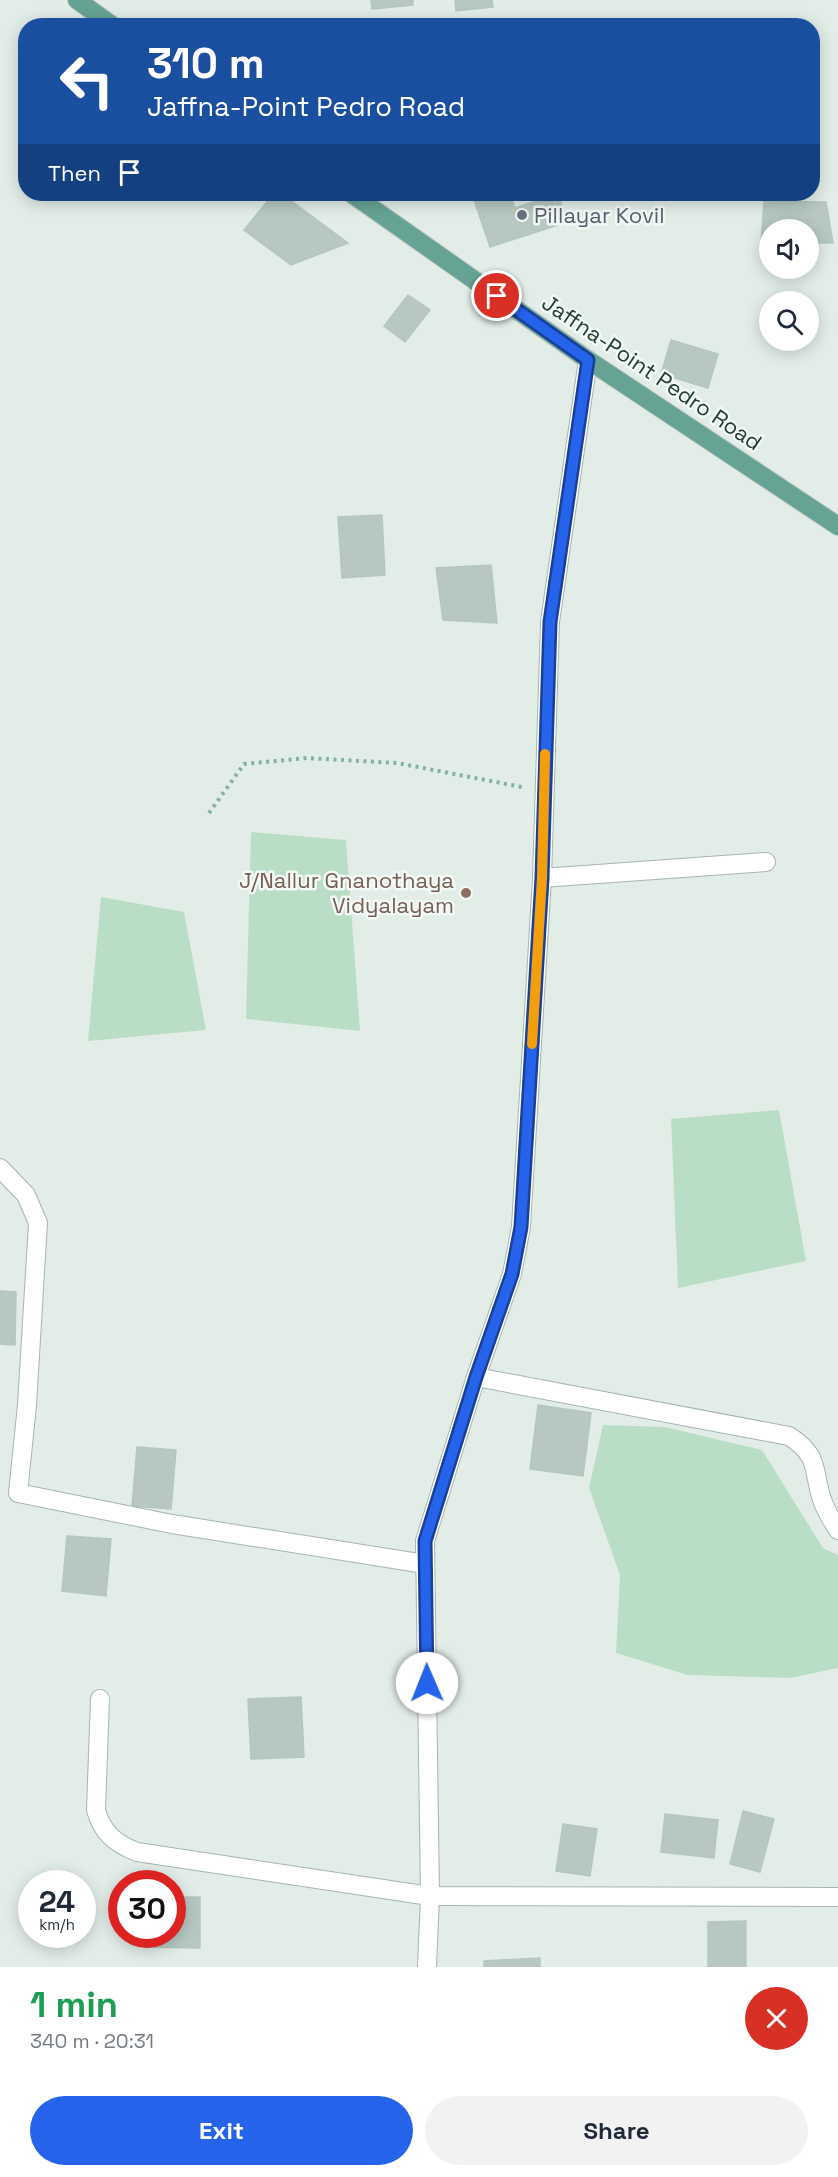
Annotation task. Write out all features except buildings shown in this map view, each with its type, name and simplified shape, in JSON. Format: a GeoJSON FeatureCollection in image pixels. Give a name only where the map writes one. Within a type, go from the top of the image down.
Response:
{"type":"FeatureCollection","features":[{"type":"Feature","properties":{"kind":"main road"},"geometry":{"type":"LineString","coordinates":[[77,0],[102,18]]}},
{"type":"Feature","properties":{"kind":"main road","name":"Jaffna-Point Pedro Road"},"geometry":{"type":"LineString","coordinates":[[362,201],[588,360],[838,526]]}},
{"type":"Feature","properties":{"kind":"street"},"geometry":{"type":"LineString","coordinates":[[427,1967],[430,1896],[425,1541],[476,1377],[512,1274],[521,1227],[542,878],[550,622],[588,360]]}},
{"type":"Feature","properties":{"kind":"street"},"geometry":{"type":"LineString","coordinates":[[542,878],[766,862]]}},
{"type":"Feature","properties":{"kind":"street"},"geometry":{"type":"LineString","coordinates":[[0,1168],[26,1195],[38,1223],[27,1405],[18,1493],[172,1524],[425,1564]]}},
{"type":"Feature","properties":{"kind":"street"},"geometry":{"type":"LineString","coordinates":[[476,1377],[789,1436],[805,1447],[814,1464],[824,1504],[838,1530]]}},
{"type":"Feature","properties":{"kind":"street"},"geometry":{"type":"LineString","coordinates":[[100,1700],[96,1810],[100,1825],[122,1846],[137,1852],[430,1896],[838,1897]]}},
{"type":"Feature","properties":{"kind":"path"},"geometry":{"type":"LineString","coordinates":[[209,813],[244,764],[307,758],[398,763],[543,791]]}},
{"type":"Feature","properties":{"kind":"green space"},"geometry":{"type":"Polygon","coordinates":[[[251,832],[346,840],[360,1031],[246,1019],[251,832]]]}},
{"type":"Feature","properties":{"kind":"green space"},"geometry":{"type":"Polygon","coordinates":[[[101,897],[184,912],[206,1030],[88,1041],[101,897]]]}},
{"type":"Feature","properties":{"kind":"green space"},"geometry":{"type":"Polygon","coordinates":[[[779,1110],[806,1261],[678,1288],[671,1119],[779,1110]]]}},
{"type":"Feature","properties":{"kind":"green space"},"geometry":{"type":"Polygon","coordinates":[[[603,1425],[665,1427],[762,1450],[823,1548],[838,1555],[838,1668],[790,1678],[688,1675],[616,1653],[620,1575],[589,1488],[603,1425]]]}},
{"type":"Feature","properties":{"kind":"slow traffic"},"geometry":{"type":"LineString","coordinates":[[532,1044],[542,878],[545,754]]}},
{"type":"Feature","properties":{"kind":"place","name":"Pillayar Kovil"},"geometry":{"type":"Point","coordinates":[522,215]}},
{"type":"Feature","properties":{"kind":"place","name":"J/Nallur Gnanothaya Vidyalayam"},"geometry":{"type":"Point","coordinates":[466,893]}},
{"type":"Feature","properties":{"kind":"route"},"geometry":{"type":"LineString","coordinates":[[427,1683],[425,1541],[476,1377],[512,1274],[521,1227],[542,878],[550,622],[588,360],[497,296]]}}]}
